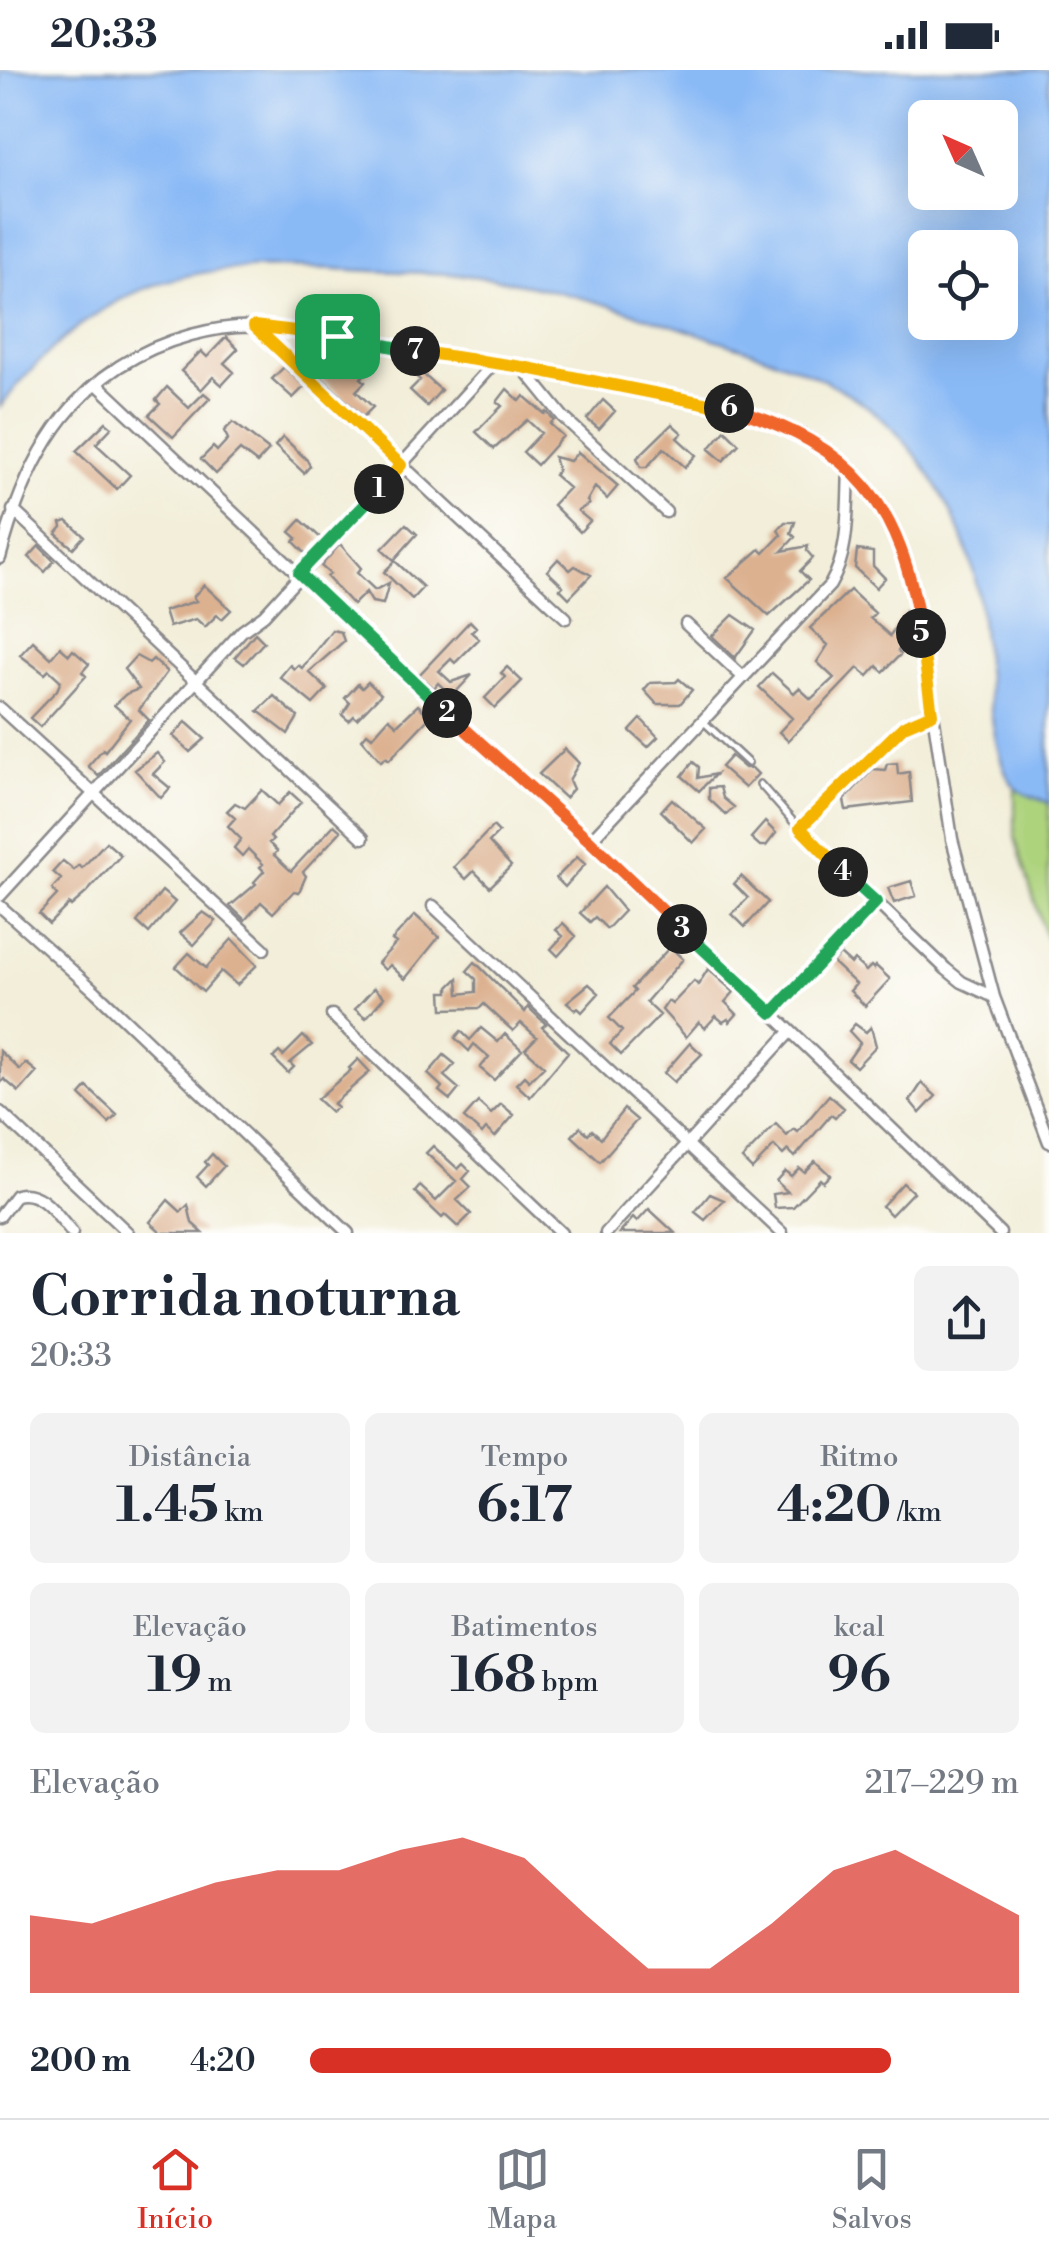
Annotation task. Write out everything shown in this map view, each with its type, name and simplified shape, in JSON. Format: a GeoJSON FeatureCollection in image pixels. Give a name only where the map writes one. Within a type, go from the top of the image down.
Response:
{"type":"FeatureCollection","features":[{"type":"Feature","properties":{"kind":"street"},"geometry":{"type":"LineString","coordinates":[[254,326],[566,618]]}},
{"type":"Feature","properties":{"kind":"street"},"geometry":{"type":"LineString","coordinates":[[0,558],[13,510],[42,446],[74,406],[97,384],[136,358],[189,335],[225,327],[254,326],[337,336],[522,367],[732,409],[800,434],[849,470],[884,510],[908,568],[952,839],[994,997],[1049,1142]]}},
{"type":"Feature","properties":{"kind":"street"},"geometry":{"type":"LineString","coordinates":[[0,896],[196,680],[244,629],[264,615],[495,362]]}},
{"type":"Feature","properties":{"kind":"street"},"geometry":{"type":"LineString","coordinates":[[522,367],[562,417],[666,512]]}},
{"type":"Feature","properties":{"kind":"street"},"geometry":{"type":"LineString","coordinates":[[97,384],[590,841],[1000,1233]]}},
{"type":"Feature","properties":{"kind":"street"},"geometry":{"type":"LineString","coordinates":[[590,841],[819,598],[839,569],[846,539],[849,470]]}},
{"type":"Feature","properties":{"kind":"street"},"geometry":{"type":"LineString","coordinates":[[13,510],[363,838]]}},
{"type":"Feature","properties":{"kind":"street"},"geometry":{"type":"LineString","coordinates":[[686,624],[743,677]]}},
{"type":"Feature","properties":{"kind":"street"},"geometry":{"type":"LineString","coordinates":[[0,708],[264,949]]}},
{"type":"Feature","properties":{"kind":"street"},"geometry":{"type":"LineString","coordinates":[[932,714],[904,726],[800,828],[811,845],[954,976],[994,997]]}},
{"type":"Feature","properties":{"kind":"street"},"geometry":{"type":"LineString","coordinates":[[772,1013],[876,902]]}},
{"type":"Feature","properties":{"kind":"street"},"geometry":{"type":"LineString","coordinates":[[0,906],[96,992],[348,1233]]}},
{"type":"Feature","properties":{"kind":"street"},"geometry":{"type":"LineString","coordinates":[[434,906],[782,1233]]}},
{"type":"Feature","properties":{"kind":"street"},"geometry":{"type":"LineString","coordinates":[[332,1015],[561,1233]]}},
{"type":"Feature","properties":{"kind":"street"},"geometry":{"type":"LineString","coordinates":[[606,1233],[790,1032]]}},
{"type":"Feature","properties":{"kind":"street"},"geometry":{"type":"LineString","coordinates":[[0,1112],[128,1233]]}},
{"type":"Feature","properties":{"kind":"street"},"geometry":{"type":"LineString","coordinates":[[3,1211],[16,1195],[32,1194],[72,1233]]}},
{"type":"Feature","properties":{"kind":"lane"},"geometry":{"type":"LineString","coordinates":[[702,720],[748,762]]}},
{"type":"Feature","properties":{"kind":"lane"},"geometry":{"type":"LineString","coordinates":[[760,784],[800,828]]}},
{"type":"Feature","properties":{"kind":"green space"},"geometry":{"type":"Polygon","coordinates":[[[1015,788],[1049,803],[1049,948],[1015,838],[1015,788]]]}},
{"type":"Feature","properties":{"kind":"water"},"geometry":{"type":"Polygon","coordinates":[[[0,70],[1049,70],[1049,803],[1018,790],[1005,771],[992,718],[974,574],[941,493],[904,440],[870,409],[829,383],[784,363],[617,308],[518,283],[451,274],[251,268],[200,273],[129,295],[87,321],[32,370],[0,407],[0,70]]]}},
{"type":"Feature","properties":{"kind":"building"},"geometry":{"type":"Polygon","coordinates":[[[226,337],[238,349],[224,363],[234,372],[222,385],[213,377],[201,390],[181,371],[201,351],[207,357],[226,337]]]}},
{"type":"Feature","properties":{"kind":"building"},"geometry":{"type":"Polygon","coordinates":[[[345,346],[368,371],[361,378],[365,382],[356,391],[373,407],[363,417],[306,363],[324,368],[345,346]]]}},
{"type":"Feature","properties":{"kind":"building"},"geometry":{"type":"Polygon","coordinates":[[[394,356],[427,365],[424,375],[441,390],[427,406],[410,390],[420,380],[394,356]]]}},
{"type":"Feature","properties":{"kind":"building"},"geometry":{"type":"Polygon","coordinates":[[[284,367],[305,386],[293,398],[272,379],[284,367]]]}},
{"type":"Feature","properties":{"kind":"building"},"geometry":{"type":"Polygon","coordinates":[[[167,387],[189,408],[204,393],[210,398],[173,437],[149,415],[160,404],[156,400],[167,387]]]}},
{"type":"Feature","properties":{"kind":"building"},"geometry":{"type":"Polygon","coordinates":[[[507,389],[520,401],[524,396],[547,412],[554,420],[550,424],[563,436],[537,465],[523,452],[541,433],[527,420],[494,449],[476,432],[502,406],[497,402],[507,389]]]}},
{"type":"Feature","properties":{"kind":"building"},"geometry":{"type":"Polygon","coordinates":[[[603,400],[615,411],[599,429],[587,419],[603,400]]]}},
{"type":"Feature","properties":{"kind":"building"},"geometry":{"type":"Polygon","coordinates":[[[106,422],[112,427],[96,444],[130,475],[117,489],[76,451],[106,422]]]}},
{"type":"Feature","properties":{"kind":"building"},"geometry":{"type":"Polygon","coordinates":[[[233,422],[269,450],[257,463],[240,450],[216,474],[201,459],[213,447],[217,451],[228,439],[224,431],[233,422]]]}},
{"type":"Feature","properties":{"kind":"building"},"geometry":{"type":"Polygon","coordinates":[[[672,424],[682,433],[677,438],[696,455],[685,467],[664,448],[647,467],[641,467],[637,458],[672,424]]]}},
{"type":"Feature","properties":{"kind":"building"},"geometry":{"type":"Polygon","coordinates":[[[725,430],[739,444],[723,461],[709,449],[725,430]]]}},
{"type":"Feature","properties":{"kind":"building"},"geometry":{"type":"Polygon","coordinates":[[[283,437],[307,460],[310,466],[304,473],[275,446],[283,437]]]}},
{"type":"Feature","properties":{"kind":"building"},"geometry":{"type":"Polygon","coordinates":[[[578,452],[618,486],[607,499],[595,487],[589,504],[578,511],[590,521],[580,532],[553,505],[569,488],[554,475],[558,471],[554,457],[570,461],[578,452]]]}},
{"type":"Feature","properties":{"kind":"building"},"geometry":{"type":"Polygon","coordinates":[[[301,520],[322,539],[307,555],[290,532],[301,520]]]}},
{"type":"Feature","properties":{"kind":"building"},"geometry":{"type":"Polygon","coordinates":[[[67,521],[84,536],[73,548],[56,534],[61,523],[67,521]]]}},
{"type":"Feature","properties":{"kind":"building"},"geometry":{"type":"Polygon","coordinates":[[[785,522],[795,522],[791,533],[795,537],[782,551],[808,546],[813,558],[800,571],[809,580],[769,616],[727,578],[760,549],[764,553],[781,535],[778,530],[785,522]]]}},
{"type":"Feature","properties":{"kind":"building"},"geometry":{"type":"Polygon","coordinates":[[[406,524],[417,534],[394,560],[382,549],[406,524]]]}},
{"type":"Feature","properties":{"kind":"building"},"geometry":{"type":"Polygon","coordinates":[[[340,544],[361,568],[357,573],[375,590],[389,583],[383,604],[372,602],[366,592],[353,605],[327,577],[330,574],[321,566],[340,544]]]}},
{"type":"Feature","properties":{"kind":"building"},"geometry":{"type":"Polygon","coordinates":[[[39,546],[54,561],[45,572],[29,557],[39,546]]]}},
{"type":"Feature","properties":{"kind":"building"},"geometry":{"type":"Polygon","coordinates":[[[857,550],[873,552],[873,566],[885,578],[876,588],[855,568],[857,550]]]}},
{"type":"Feature","properties":{"kind":"building"},"geometry":{"type":"Polygon","coordinates":[[[558,559],[570,570],[575,566],[591,575],[569,598],[547,571],[558,559]]]}},
{"type":"Feature","properties":{"kind":"building"},"geometry":{"type":"Polygon","coordinates":[[[395,561],[423,587],[412,599],[384,572],[395,561]]]}},
{"type":"Feature","properties":{"kind":"building"},"geometry":{"type":"Polygon","coordinates":[[[204,585],[231,610],[222,619],[217,615],[205,627],[196,619],[169,627],[164,611],[196,601],[193,597],[204,585]]]}},
{"type":"Feature","properties":{"kind":"building"},"geometry":{"type":"Polygon","coordinates":[[[850,590],[875,613],[870,618],[890,636],[904,612],[908,637],[898,651],[901,654],[883,672],[877,666],[868,676],[858,668],[788,741],[779,732],[792,718],[759,687],[772,673],[794,693],[799,688],[811,699],[834,678],[817,662],[828,645],[810,628],[850,590]]]}},
{"type":"Feature","properties":{"kind":"building"},"geometry":{"type":"Polygon","coordinates":[[[733,615],[755,630],[735,658],[712,636],[733,615]]]}},
{"type":"Feature","properties":{"kind":"building"},"geometry":{"type":"Polygon","coordinates":[[[470,621],[476,627],[471,632],[479,639],[455,663],[451,659],[439,671],[451,682],[472,675],[452,696],[438,683],[434,688],[419,675],[470,621]]]}},
{"type":"Feature","properties":{"kind":"building"},"geometry":{"type":"Polygon","coordinates":[[[332,630],[341,632],[344,641],[309,672],[327,689],[313,704],[280,677],[290,665],[302,668],[332,630]]]}},
{"type":"Feature","properties":{"kind":"building"},"geometry":{"type":"Polygon","coordinates":[[[255,633],[264,642],[244,664],[235,657],[255,633]]]}},
{"type":"Feature","properties":{"kind":"building"},"geometry":{"type":"Polygon","coordinates":[[[33,641],[51,658],[60,647],[69,655],[73,650],[89,664],[82,672],[86,676],[40,727],[30,718],[61,681],[20,655],[33,641]]]}},
{"type":"Feature","properties":{"kind":"building"},"geometry":{"type":"Polygon","coordinates":[[[136,656],[149,663],[153,659],[167,672],[139,710],[149,720],[98,776],[88,766],[130,719],[114,705],[139,689],[124,669],[136,656]]]}},
{"type":"Feature","properties":{"kind":"building"},"geometry":{"type":"Polygon","coordinates":[[[507,667],[522,681],[495,708],[485,698],[505,677],[501,673],[507,667]]]}},
{"type":"Feature","properties":{"kind":"building"},"geometry":{"type":"Polygon","coordinates":[[[679,679],[692,690],[680,704],[657,704],[644,690],[650,683],[679,679]]]}},
{"type":"Feature","properties":{"kind":"building"},"geometry":{"type":"Polygon","coordinates":[[[368,682],[381,694],[357,719],[354,716],[349,721],[342,715],[350,703],[345,698],[358,684],[362,688],[368,682]]]}},
{"type":"Feature","properties":{"kind":"building"},"geometry":{"type":"Polygon","coordinates":[[[274,696],[298,717],[288,734],[258,711],[274,696]]]}},
{"type":"Feature","properties":{"kind":"building"},"geometry":{"type":"Polygon","coordinates":[[[418,705],[428,719],[389,760],[386,757],[381,761],[362,739],[367,733],[372,737],[389,718],[397,725],[418,705]]]}},
{"type":"Feature","properties":{"kind":"building"},"geometry":{"type":"Polygon","coordinates":[[[641,719],[658,737],[648,747],[630,731],[641,719]]]}},
{"type":"Feature","properties":{"kind":"building"},"geometry":{"type":"Polygon","coordinates":[[[186,722],[205,739],[190,752],[173,736],[186,722]]]}},
{"type":"Feature","properties":{"kind":"building"},"geometry":{"type":"Polygon","coordinates":[[[565,749],[579,763],[569,780],[573,789],[565,798],[539,774],[565,749]]]}},
{"type":"Feature","properties":{"kind":"building"},"geometry":{"type":"Polygon","coordinates":[[[157,753],[165,762],[153,774],[170,788],[161,798],[135,770],[157,753]]]}},
{"type":"Feature","properties":{"kind":"building"},"geometry":{"type":"Polygon","coordinates":[[[731,756],[758,774],[745,788],[721,767],[731,756]]]}},
{"type":"Feature","properties":{"kind":"building"},"geometry":{"type":"Polygon","coordinates":[[[693,762],[699,767],[698,778],[716,774],[699,791],[682,776],[693,762]]]}},
{"type":"Feature","properties":{"kind":"building"},"geometry":{"type":"Polygon","coordinates":[[[897,763],[898,774],[909,772],[912,802],[846,810],[844,800],[873,769],[885,770],[887,764],[897,763]]]}},
{"type":"Feature","properties":{"kind":"building"},"geometry":{"type":"Polygon","coordinates":[[[720,787],[723,798],[734,807],[726,815],[709,799],[709,788],[720,787]]]}},
{"type":"Feature","properties":{"kind":"building"},"geometry":{"type":"Polygon","coordinates":[[[262,790],[278,805],[290,792],[301,802],[269,843],[277,851],[274,855],[291,871],[334,825],[341,831],[303,872],[306,876],[299,892],[294,891],[273,913],[261,902],[245,920],[230,906],[256,884],[264,871],[260,867],[263,864],[248,849],[242,856],[234,848],[241,839],[228,826],[235,818],[227,811],[235,803],[245,808],[262,790]]]}},
{"type":"Feature","properties":{"kind":"building"},"geometry":{"type":"Polygon","coordinates":[[[672,799],[706,829],[693,843],[661,811],[672,799]]]}},
{"type":"Feature","properties":{"kind":"building"},"geometry":{"type":"Polygon","coordinates":[[[765,822],[776,833],[766,846],[760,846],[751,838],[765,822]]]}},
{"type":"Feature","properties":{"kind":"building"},"geometry":{"type":"Polygon","coordinates":[[[493,826],[499,832],[489,842],[511,866],[490,887],[474,871],[466,879],[454,867],[493,826]]]}},
{"type":"Feature","properties":{"kind":"building"},"geometry":{"type":"Polygon","coordinates":[[[106,842],[121,855],[86,893],[49,924],[39,914],[57,895],[52,889],[61,879],[53,872],[63,861],[74,870],[79,865],[82,868],[106,842]]]}},
{"type":"Feature","properties":{"kind":"building"},"geometry":{"type":"Polygon","coordinates":[[[577,857],[585,864],[565,887],[556,878],[577,857]]]}},
{"type":"Feature","properties":{"kind":"building"},"geometry":{"type":"Polygon","coordinates":[[[741,876],[768,902],[745,927],[732,914],[748,898],[734,884],[741,876]]]}},
{"type":"Feature","properties":{"kind":"building"},"geometry":{"type":"Polygon","coordinates":[[[911,881],[916,896],[894,903],[888,888],[911,881]]]}},
{"type":"Feature","properties":{"kind":"building"},"geometry":{"type":"Polygon","coordinates":[[[604,887],[624,911],[607,929],[595,917],[590,922],[580,913],[604,887]]]}},
{"type":"Feature","properties":{"kind":"building"},"geometry":{"type":"Polygon","coordinates":[[[162,891],[175,902],[149,933],[137,922],[162,891]]]}},
{"type":"Feature","properties":{"kind":"building"},"geometry":{"type":"Polygon","coordinates":[[[203,912],[216,921],[194,945],[180,933],[203,912]]]}},
{"type":"Feature","properties":{"kind":"building"},"geometry":{"type":"Polygon","coordinates":[[[415,915],[439,937],[405,979],[390,965],[385,970],[378,963],[415,915]]]}},
{"type":"Feature","properties":{"kind":"building"},"geometry":{"type":"Polygon","coordinates":[[[563,923],[576,936],[558,956],[551,949],[563,936],[556,930],[563,923]]]}},
{"type":"Feature","properties":{"kind":"building"},"geometry":{"type":"Polygon","coordinates":[[[232,939],[257,965],[237,985],[221,971],[203,992],[176,967],[189,953],[206,968],[232,939]]]}},
{"type":"Feature","properties":{"kind":"building"},"geometry":{"type":"Polygon","coordinates":[[[670,947],[683,959],[646,1002],[660,1015],[621,1055],[610,1044],[622,1031],[609,1018],[670,947]]]}},
{"type":"Feature","properties":{"kind":"building"},"geometry":{"type":"Polygon","coordinates":[[[840,954],[866,971],[876,966],[890,979],[865,1006],[850,991],[856,984],[832,962],[840,954]]]}},
{"type":"Feature","properties":{"kind":"building"},"geometry":{"type":"Polygon","coordinates":[[[475,962],[525,1012],[528,1007],[546,1024],[542,1027],[568,1052],[530,1097],[516,1084],[524,1076],[529,1081],[544,1066],[525,1049],[537,1037],[521,1023],[513,1031],[484,1004],[480,1008],[443,1009],[442,992],[449,992],[458,978],[459,994],[476,992],[476,979],[467,971],[475,962]]]}},
{"type":"Feature","properties":{"kind":"building"},"geometry":{"type":"Polygon","coordinates":[[[708,969],[734,992],[725,1002],[737,1014],[730,1022],[716,1016],[705,1028],[699,1022],[686,1037],[662,1010],[694,981],[698,985],[708,969]]]}},
{"type":"Feature","properties":{"kind":"building"},"geometry":{"type":"Polygon","coordinates":[[[589,984],[599,993],[582,1012],[576,1010],[567,1002],[589,984]]]}},
{"type":"Feature","properties":{"kind":"building"},"geometry":{"type":"Polygon","coordinates":[[[374,988],[384,997],[366,1018],[355,1009],[374,988]]]}},
{"type":"Feature","properties":{"kind":"building"},"geometry":{"type":"Polygon","coordinates":[[[855,1024],[866,1032],[871,1027],[876,1046],[856,1067],[848,1060],[860,1043],[849,1031],[855,1024]]]}},
{"type":"Feature","properties":{"kind":"building"},"geometry":{"type":"Polygon","coordinates":[[[481,1028],[498,1042],[505,1034],[522,1050],[494,1080],[480,1068],[489,1057],[474,1044],[469,1051],[455,1038],[461,1031],[470,1040],[481,1028]]]}},
{"type":"Feature","properties":{"kind":"building"},"geometry":{"type":"Polygon","coordinates":[[[303,1036],[312,1045],[290,1063],[294,1067],[288,1073],[273,1058],[279,1052],[283,1056],[303,1036]]]}},
{"type":"Feature","properties":{"kind":"building"},"geometry":{"type":"Polygon","coordinates":[[[690,1043],[702,1054],[674,1082],[664,1073],[690,1043]]]}},
{"type":"Feature","properties":{"kind":"building"},"geometry":{"type":"Polygon","coordinates":[[[0,1051],[20,1070],[26,1063],[37,1072],[19,1092],[4,1079],[0,1084],[0,1051]]]}},
{"type":"Feature","properties":{"kind":"building"},"geometry":{"type":"Polygon","coordinates":[[[444,1055],[455,1064],[444,1076],[459,1089],[450,1100],[428,1074],[444,1055]]]}},
{"type":"Feature","properties":{"kind":"building"},"geometry":{"type":"Polygon","coordinates":[[[358,1059],[370,1072],[333,1104],[337,1107],[331,1112],[317,1099],[358,1059]]]}},
{"type":"Feature","properties":{"kind":"building"},"geometry":{"type":"Polygon","coordinates":[[[922,1083],[936,1096],[920,1113],[910,1101],[922,1083]]]}},
{"type":"Feature","properties":{"kind":"building"},"geometry":{"type":"Polygon","coordinates":[[[87,1087],[117,1115],[109,1123],[80,1095],[87,1087]]]}},
{"type":"Feature","properties":{"kind":"building"},"geometry":{"type":"Polygon","coordinates":[[[829,1095],[844,1108],[835,1118],[831,1115],[795,1157],[788,1150],[783,1155],[774,1146],[752,1169],[742,1159],[776,1124],[787,1136],[794,1129],[798,1132],[829,1095]]]}},
{"type":"Feature","properties":{"kind":"building"},"geometry":{"type":"Polygon","coordinates":[[[478,1102],[491,1114],[501,1104],[514,1115],[495,1137],[486,1129],[482,1134],[464,1118],[478,1102]]]}},
{"type":"Feature","properties":{"kind":"building"},"geometry":{"type":"Polygon","coordinates":[[[624,1109],[637,1120],[600,1162],[572,1136],[580,1127],[601,1138],[624,1109]]]}},
{"type":"Feature","properties":{"kind":"building"},"geometry":{"type":"Polygon","coordinates":[[[433,1146],[458,1169],[463,1164],[470,1171],[463,1179],[471,1187],[457,1200],[471,1214],[458,1227],[445,1215],[442,1218],[415,1192],[420,1186],[436,1201],[456,1181],[426,1153],[433,1146]]]}},
{"type":"Feature","properties":{"kind":"building"},"geometry":{"type":"Polygon","coordinates":[[[212,1154],[224,1166],[206,1186],[197,1177],[212,1154]]]}},
{"type":"Feature","properties":{"kind":"building"},"geometry":{"type":"Polygon","coordinates":[[[815,1161],[830,1175],[823,1182],[820,1179],[793,1207],[775,1208],[773,1194],[788,1192],[776,1181],[785,1171],[791,1176],[799,1168],[804,1172],[815,1161]]]}},
{"type":"Feature","properties":{"kind":"building"},"geometry":{"type":"Polygon","coordinates":[[[903,1183],[913,1192],[891,1215],[882,1206],[903,1183]]]}},
{"type":"Feature","properties":{"kind":"building"},"geometry":{"type":"Polygon","coordinates":[[[710,1194],[724,1200],[705,1220],[695,1212],[710,1194]]]}},
{"type":"Feature","properties":{"kind":"building"},"geometry":{"type":"Polygon","coordinates":[[[168,1200],[181,1212],[188,1205],[192,1223],[203,1233],[162,1233],[150,1222],[168,1200]]]}},
{"type":"Feature","properties":{"kind":"building"},"geometry":{"type":"Polygon","coordinates":[[[649,1209],[675,1233],[620,1233],[633,1218],[637,1222],[649,1209]]]}},
{"type":"Feature","properties":{"kind":"route"},"geometry":{"type":"LineString","coordinates":[[254,326],[337,336],[666,394],[780,424],[822,448],[849,470],[884,510],[915,594],[932,714],[904,726],[800,828],[876,902],[772,1013],[590,841],[434,703],[299,573],[401,465],[254,326]]}}]}
